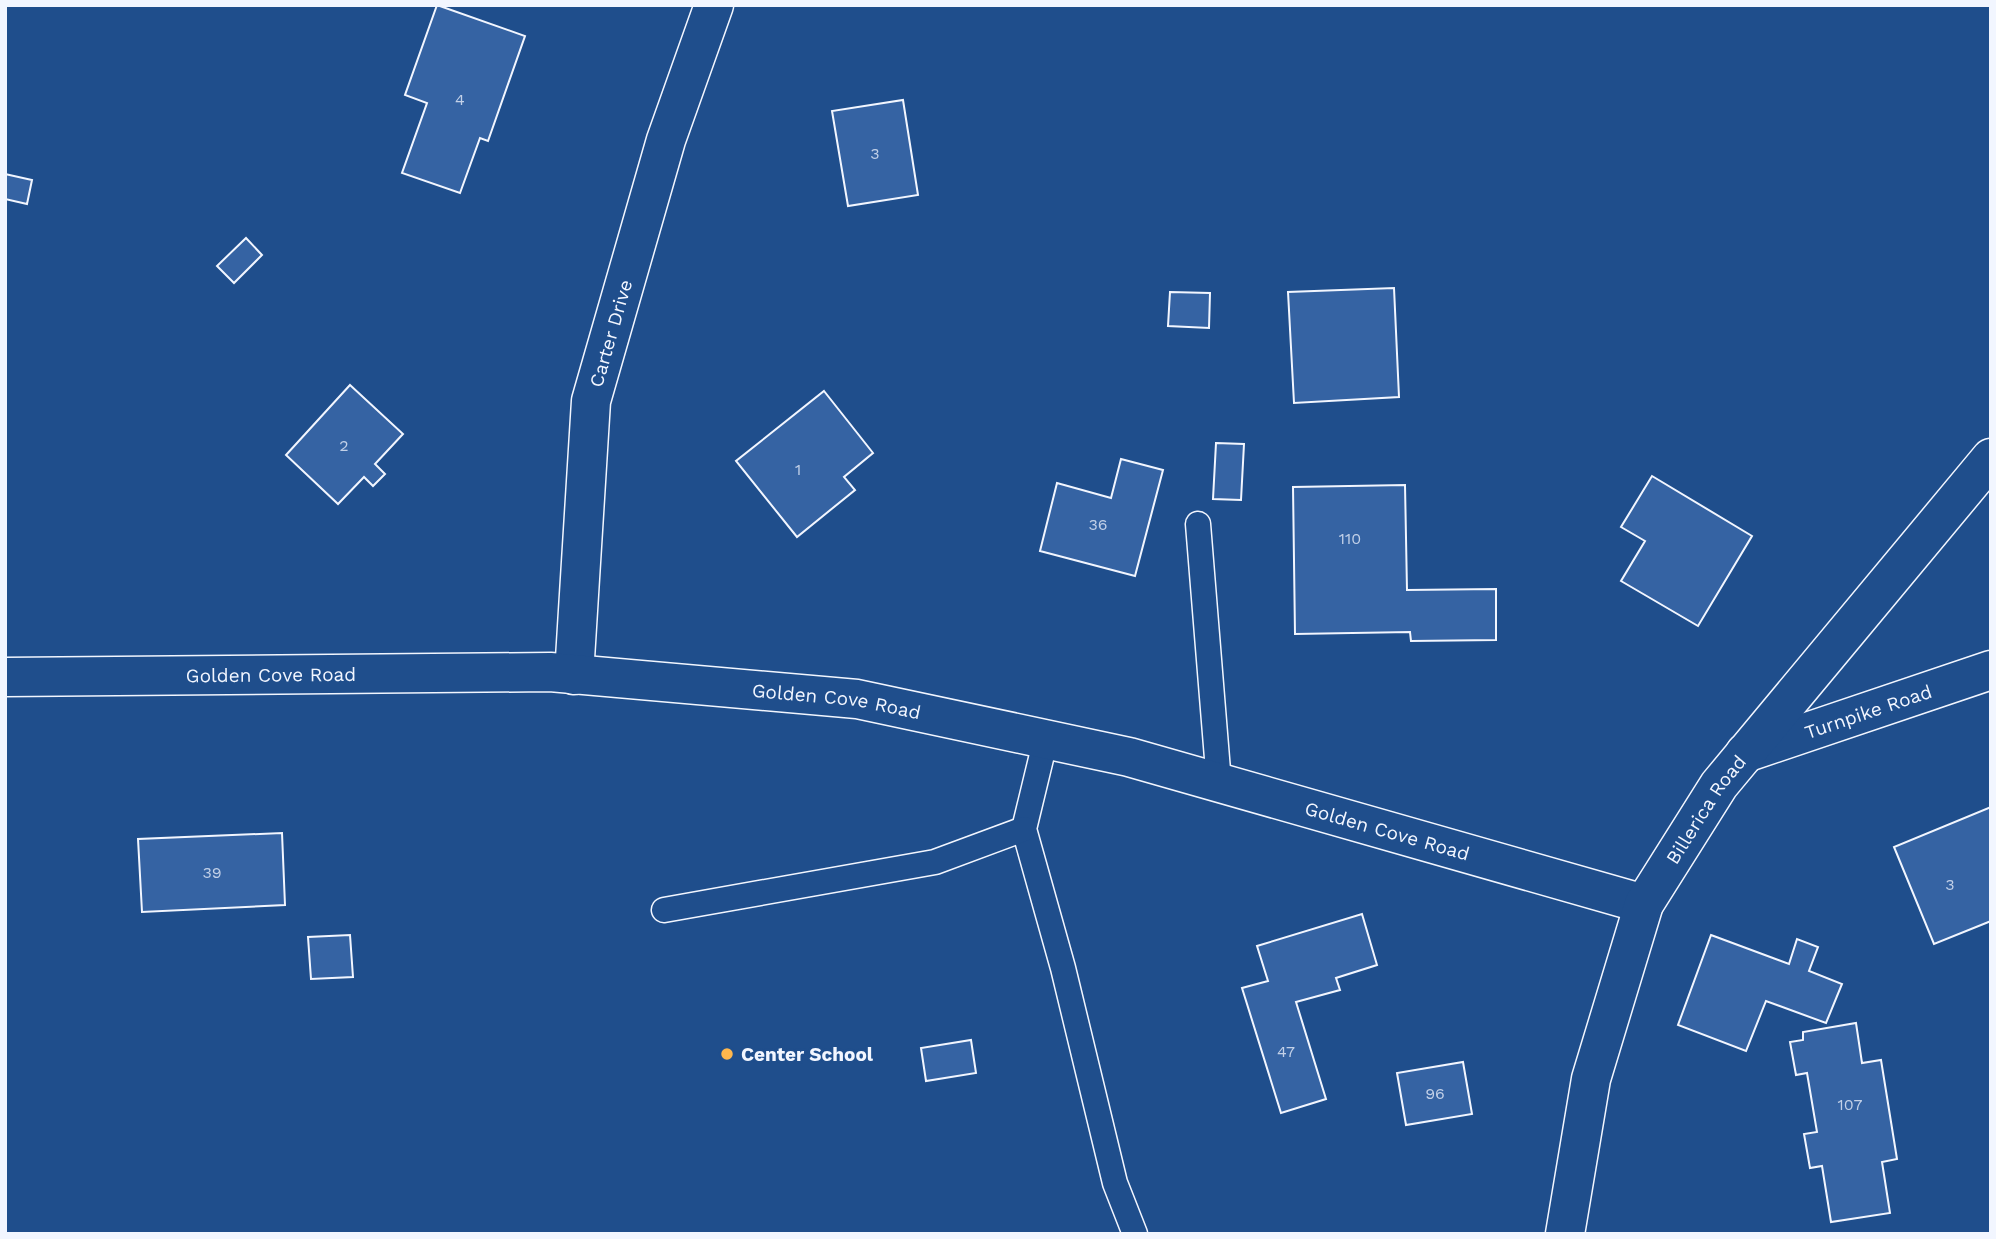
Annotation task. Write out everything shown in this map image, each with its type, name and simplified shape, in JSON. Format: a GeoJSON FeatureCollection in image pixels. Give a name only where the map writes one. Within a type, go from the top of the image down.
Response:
{"type":"FeatureCollection","features":[{"type":"Feature","properties":{"kind":"main road","name":"Carter Drive"},"geometry":{"type":"LineString","coordinates":[[574,674],[591,401],[666,140],[714,5]]}},
{"type":"Feature","properties":{"kind":"main road","name":"Billerica Road"},"geometry":{"type":"LineString","coordinates":[[1565,1234],[1591,1079],[1644,904],[1718,785],[1991,458]]}},
{"type":"Feature","properties":{"kind":"main road","name":"Turnpike Road"},"geometry":{"type":"LineString","coordinates":[[1745,753],[1991,670]]}},
{"type":"Feature","properties":{"kind":"main road","name":"Golden Cove Road"},"geometry":{"type":"LineString","coordinates":[[5,677],[550,672],[857,699],[1129,757],[1644,904]]}},
{"type":"Feature","properties":{"kind":"lane"},"geometry":{"type":"LineString","coordinates":[[1198,524],[1219,783]]}},
{"type":"Feature","properties":{"kind":"lane"},"geometry":{"type":"LineString","coordinates":[[1046,738],[1024,829],[1063,968],[1115,1182],[1135,1234]]}},
{"type":"Feature","properties":{"kind":"lane"},"geometry":{"type":"LineString","coordinates":[[664,910],[935,862],[1024,829]]}},
{"type":"Feature","properties":{"kind":"building"},"geometry":{"type":"Polygon","coordinates":[[[437,5],[525,36],[488,141],[480,138],[460,193],[402,173],[427,103],[405,95],[437,5]]]}},
{"type":"Feature","properties":{"kind":"building"},"geometry":{"type":"Polygon","coordinates":[[[903,100],[918,195],[848,206],[832,111],[903,100]]]}},
{"type":"Feature","properties":{"kind":"building"},"geometry":{"type":"Polygon","coordinates":[[[5,174],[32,180],[27,204],[5,199],[5,174]]]}},
{"type":"Feature","properties":{"kind":"building"},"geometry":{"type":"Polygon","coordinates":[[[246,238],[262,255],[234,283],[217,266],[246,238]]]}},
{"type":"Feature","properties":{"kind":"building"},"geometry":{"type":"Polygon","coordinates":[[[1394,288],[1399,397],[1294,403],[1288,292],[1394,288]]]}},
{"type":"Feature","properties":{"kind":"building"},"geometry":{"type":"Polygon","coordinates":[[[1170,292],[1210,293],[1209,328],[1168,326],[1170,292]]]}},
{"type":"Feature","properties":{"kind":"building"},"geometry":{"type":"Polygon","coordinates":[[[350,385],[403,434],[375,464],[385,474],[373,486],[364,477],[338,504],[286,455],[350,385]]]}},
{"type":"Feature","properties":{"kind":"building"},"geometry":{"type":"Polygon","coordinates":[[[824,391],[873,453],[844,477],[855,490],[797,537],[736,461],[824,391]]]}},
{"type":"Feature","properties":{"kind":"building"},"geometry":{"type":"Polygon","coordinates":[[[1216,443],[1244,444],[1241,500],[1213,499],[1216,443]]]}},
{"type":"Feature","properties":{"kind":"building"},"geometry":{"type":"Polygon","coordinates":[[[1121,459],[1163,470],[1135,576],[1040,551],[1057,483],[1111,498],[1121,459]]]}},
{"type":"Feature","properties":{"kind":"building"},"geometry":{"type":"Polygon","coordinates":[[[1652,476],[1752,536],[1698,626],[1621,581],[1645,541],[1621,527],[1652,476]]]}},
{"type":"Feature","properties":{"kind":"building"},"geometry":{"type":"Polygon","coordinates":[[[1405,485],[1407,590],[1496,589],[1496,640],[1411,641],[1410,632],[1295,634],[1293,487],[1405,485]]]}},
{"type":"Feature","properties":{"kind":"building"},"geometry":{"type":"Polygon","coordinates":[[[1991,807],[1991,921],[1934,944],[1894,847],[1991,807]]]}},
{"type":"Feature","properties":{"kind":"building"},"geometry":{"type":"Polygon","coordinates":[[[282,833],[285,905],[142,912],[138,839],[282,833]]]}},
{"type":"Feature","properties":{"kind":"building"},"geometry":{"type":"Polygon","coordinates":[[[1362,914],[1377,965],[1336,978],[1340,990],[1296,1002],[1326,1099],[1281,1113],[1242,988],[1268,981],[1257,946],[1362,914]]]}},
{"type":"Feature","properties":{"kind":"building"},"geometry":{"type":"Polygon","coordinates":[[[350,935],[353,977],[311,979],[308,937],[350,935]]]}},
{"type":"Feature","properties":{"kind":"building"},"geometry":{"type":"Polygon","coordinates":[[[1711,935],[1789,964],[1797,939],[1818,947],[1809,971],[1842,984],[1826,1023],[1766,1001],[1746,1051],[1678,1025],[1711,935]]]}},
{"type":"Feature","properties":{"kind":"building"},"geometry":{"type":"Polygon","coordinates":[[[1856,1023],[1862,1063],[1881,1060],[1897,1159],[1882,1162],[1890,1213],[1831,1222],[1822,1166],[1810,1168],[1804,1134],[1817,1132],[1807,1073],[1796,1075],[1790,1042],[1803,1040],[1803,1032],[1856,1023]]]}},
{"type":"Feature","properties":{"kind":"building"},"geometry":{"type":"Polygon","coordinates":[[[971,1040],[976,1073],[926,1081],[921,1048],[971,1040]]]}},
{"type":"Feature","properties":{"kind":"building"},"geometry":{"type":"Polygon","coordinates":[[[1463,1062],[1472,1114],[1406,1125],[1397,1073],[1463,1062]]]}},
{"type":"Feature","properties":{"kind":"place","name":"Center School"},"geometry":{"type":"Point","coordinates":[727,1054]}}]}
